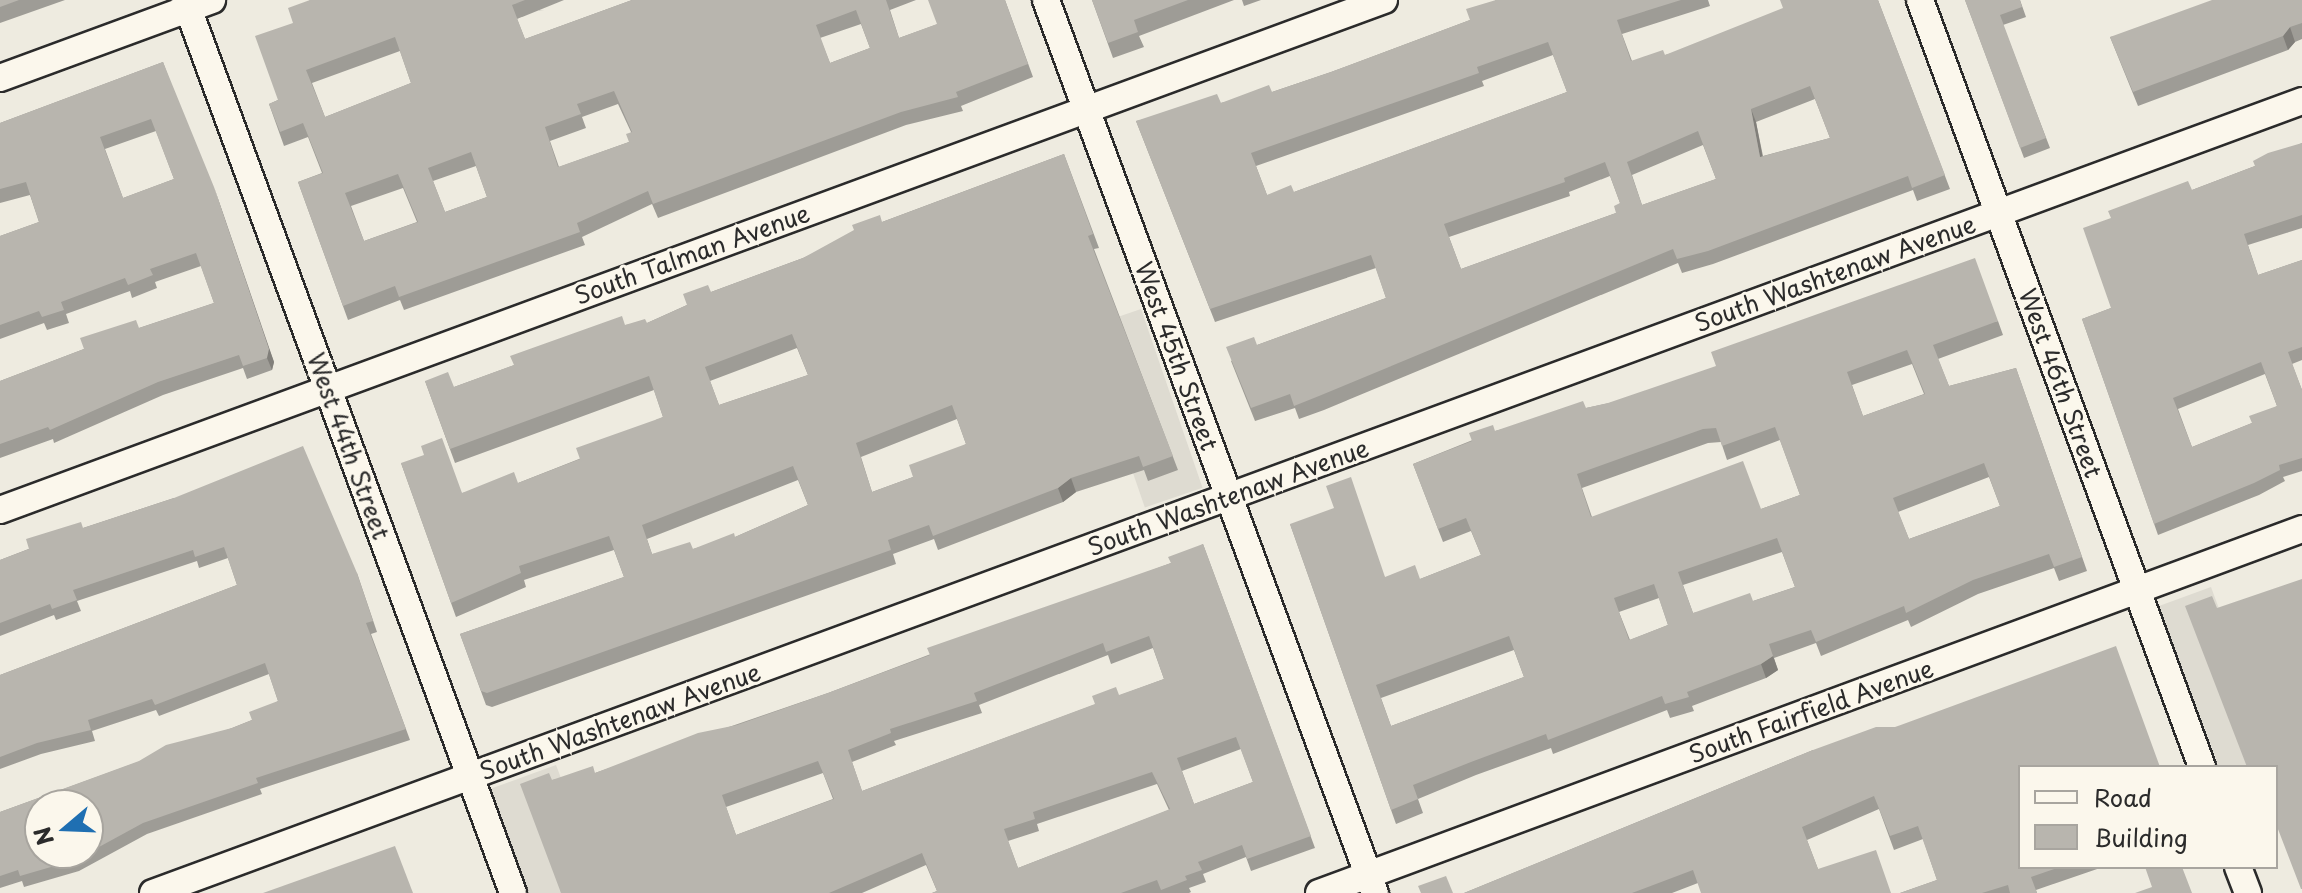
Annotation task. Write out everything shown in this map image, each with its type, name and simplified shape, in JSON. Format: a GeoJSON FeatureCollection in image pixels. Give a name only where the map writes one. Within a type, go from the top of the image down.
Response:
{"type":"FeatureCollection","features":[{"type":"Feature","properties":{"kind":"street","name":"West 45th Street"},"geometry":{"type":"LineString","coordinates":[[1046,0],[1372,884]]}},
{"type":"Feature","properties":{"kind":"street","name":"South Talman Avenue"},"geometry":{"type":"LineString","coordinates":[[0,510],[1384,0]]}},
{"type":"Feature","properties":{"kind":"street","name":"West 46th Street"},"geometry":{"type":"LineString","coordinates":[[1920,0],[2201,765]]}},
{"type":"Feature","properties":{"kind":"street"},"geometry":{"type":"LineString","coordinates":[[0,78],[195,3]]}},
{"type":"Feature","properties":{"kind":"street","name":"West 44th Street"},"geometry":{"type":"LineString","coordinates":[[195,3],[327,388],[513,893]]}},
{"type":"Feature","properties":{"kind":"street","name":"South Washtenaw Avenue"},"geometry":{"type":"LineString","coordinates":[[153,893],[2302,101]]}},
{"type":"Feature","properties":{"kind":"street","name":"South Fairfield Avenue"},"geometry":{"type":"LineString","coordinates":[[1319,893],[1372,884],[2302,529]]}},
{"type":"Feature","properties":{"kind":"street"},"geometry":{"type":"LineString","coordinates":[[2239,869],[2248,893]]}},
{"type":"Feature","properties":{"kind":"shaded area"},"geometry":{"type":"Polygon","coordinates":[[[1141,309],[1203,488],[1145,508],[1083,329],[1141,309]]]}},
{"type":"Feature","properties":{"kind":"shaded area"},"geometry":{"type":"Polygon","coordinates":[[[2211,587],[2273,755],[2247,765],[2218,765],[2159,606],[2211,587]]]}},
{"type":"Feature","properties":{"kind":"shaded area"},"geometry":{"type":"Polygon","coordinates":[[[556,765],[605,893],[527,893],[490,789],[556,765]]]}},
{"type":"Feature","properties":{"kind":"building"},"geometry":{"type":"Polygon","coordinates":[[[0,0],[19,0],[0,7],[0,0]]]}},
{"type":"Feature","properties":{"kind":"building"},"geometry":{"type":"Polygon","coordinates":[[[310,0],[525,0],[512,5],[525,39],[632,0],[886,0],[899,38],[937,24],[928,0],[1005,0],[1028,64],[956,92],[958,97],[901,112],[653,204],[648,191],[577,223],[580,232],[399,297],[395,286],[343,306],[298,182],[323,173],[303,123],[280,132],[269,104],[278,100],[255,36],[293,23],[288,8],[310,0]],[[856,10],[816,25],[830,63],[870,48],[856,10]],[[395,37],[306,70],[325,117],[411,83],[395,37]],[[614,91],[577,104],[581,114],[545,127],[558,167],[629,142],[626,134],[632,132],[614,91]],[[471,152],[428,168],[445,212],[487,197],[471,152]],[[398,174],[345,193],[364,241],[418,222],[398,174]]]}},
{"type":"Feature","properties":{"kind":"building"},"geometry":{"type":"Polygon","coordinates":[[[1092,0],[1188,0],[1134,20],[1138,32],[1108,43],[1092,0]]]}},
{"type":"Feature","properties":{"kind":"building"},"geometry":{"type":"Polygon","coordinates":[[[1496,0],[1681,0],[1617,20],[1631,61],[1663,50],[1665,55],[1783,8],[1780,0],[1878,0],[1945,175],[1912,188],[1908,176],[1708,251],[1677,259],[1673,249],[1294,406],[1290,394],[1251,408],[1226,347],[1254,337],[1257,345],[1386,298],[1371,255],[1210,309],[1136,121],[1217,94],[1221,103],[1269,85],[1272,92],[1331,72],[1470,20],[1466,9],[1496,0]],[[1548,42],[1477,67],[1479,73],[1251,153],[1267,195],[1291,185],[1294,192],[1567,92],[1548,42]],[[1810,86],[1751,109],[1760,157],[1830,138],[1810,86]],[[1698,131],[1627,162],[1642,205],[1716,179],[1698,131]],[[1605,162],[1564,178],[1565,182],[1444,224],[1461,269],[1616,213],[1614,206],[1620,203],[1605,162]]]}},
{"type":"Feature","properties":{"kind":"building"},"geometry":{"type":"Polygon","coordinates":[[[1965,0],[2020,0],[2022,7],[2000,15],[2046,138],[2020,148],[1965,0]]]}},
{"type":"Feature","properties":{"kind":"building"},"geometry":{"type":"Polygon","coordinates":[[[2212,0],[2302,0],[2302,23],[2290,27],[2283,36],[2133,92],[2110,37],[2212,0]]]}},
{"type":"Feature","properties":{"kind":"building"},"geometry":{"type":"Polygon","coordinates":[[[163,62],[214,187],[269,349],[267,358],[243,366],[239,355],[158,382],[50,430],[48,427],[0,444],[0,381],[84,349],[80,338],[136,320],[139,328],[214,303],[196,253],[150,269],[153,275],[128,285],[125,278],[61,302],[64,310],[42,317],[39,311],[0,325],[0,236],[39,222],[26,182],[0,189],[0,123],[163,62]],[[151,119],[100,137],[123,198],[174,179],[151,119]]]}},
{"type":"Feature","properties":{"kind":"building"},"geometry":{"type":"Polygon","coordinates":[[[2302,143],[2302,215],[2244,234],[2258,275],[2302,260],[2302,347],[2288,352],[2302,390],[2302,458],[2279,465],[2280,470],[2254,483],[2154,524],[2082,319],[2111,308],[2083,228],[2111,218],[2108,211],[2188,181],[2192,190],[2255,166],[2253,161],[2302,143]],[[2261,362],[2173,398],[2192,447],[2252,423],[2249,416],[2277,406],[2261,362]]]}},
{"type":"Feature","properties":{"kind":"building"},"geometry":{"type":"Polygon","coordinates":[[[1064,154],[1093,234],[1088,236],[1173,456],[1143,467],[1139,456],[1071,478],[1058,488],[933,536],[929,525],[888,540],[891,550],[487,693],[481,691],[460,634],[624,577],[609,536],[519,566],[521,573],[451,603],[401,463],[424,455],[421,446],[442,438],[462,493],[514,472],[518,483],[580,459],[576,448],[663,417],[649,376],[450,449],[425,381],[448,372],[454,387],[514,365],[510,356],[622,316],[625,325],[645,319],[647,323],[687,305],[683,294],[708,285],[711,292],[803,258],[854,230],[852,225],[880,215],[882,222],[1064,154]],[[792,334],[705,367],[719,405],[808,375],[792,334]],[[952,405],[856,443],[872,492],[913,477],[909,465],[966,444],[952,405]],[[793,466],[642,525],[652,554],[690,542],[693,549],[734,533],[735,537],[808,505],[793,466]]]}},
{"type":"Feature","properties":{"kind":"building"},"geometry":{"type":"Polygon","coordinates":[[[1975,258],[1998,321],[1933,345],[1949,386],[2016,368],[2082,557],[2054,567],[2049,554],[1973,580],[1906,613],[1904,606],[1816,642],[1811,630],[1769,644],[1773,656],[1761,664],[1687,692],[1689,697],[1665,704],[1662,696],[1548,740],[1546,734],[1471,762],[1413,785],[1418,799],[1391,810],[1290,524],[1334,508],[1326,486],[1351,477],[1385,577],[1415,565],[1420,579],[1481,555],[1466,518],[1438,529],[1413,464],[1472,441],[1469,433],[1493,425],[1495,431],[1583,401],[1586,408],[1608,403],[1716,366],[1711,352],[1975,258]],[[1907,350],[1847,372],[1863,416],[1925,394],[1907,350]],[[1775,427],[1722,446],[1716,428],[1703,429],[1577,474],[1591,517],[1743,461],[1761,509],[1800,495],[1775,427]],[[1984,463],[1893,498],[1909,539],[2000,506],[1984,463]],[[1777,538],[1678,572],[1693,613],[1750,593],[1753,601],[1795,587],[1777,538]],[[1654,584],[1614,598],[1629,640],[1668,625],[1654,584]],[[1509,636],[1376,685],[1391,726],[1524,677],[1509,636]]]}},
{"type":"Feature","properties":{"kind":"building"},"geometry":{"type":"Polygon","coordinates":[[[303,446],[357,573],[373,621],[366,623],[406,729],[256,778],[258,783],[143,823],[104,844],[104,789],[63,789],[139,761],[166,745],[252,720],[249,712],[278,701],[265,663],[155,705],[152,699],[88,720],[91,730],[37,743],[0,757],[0,675],[237,585],[224,547],[195,557],[193,550],[73,590],[77,600],[52,609],[50,604],[0,623],[0,560],[29,549],[26,539],[81,522],[83,528],[174,498],[303,446]]]}},
{"type":"Feature","properties":{"kind":"building"},"geometry":{"type":"Polygon","coordinates":[[[1203,544],[1311,836],[1247,859],[1242,845],[1198,862],[1202,870],[1185,876],[1187,880],[1161,890],[1157,880],[1121,893],[932,893],[937,891],[922,853],[829,893],[561,893],[520,784],[549,773],[552,780],[593,766],[595,773],[698,733],[737,725],[930,655],[927,648],[1171,563],[1168,557],[1203,544]],[[1149,636],[1106,652],[1103,643],[974,693],[977,701],[890,729],[891,733],[848,750],[862,791],[1095,704],[1092,696],[1116,687],[1119,695],[1164,679],[1149,636]],[[1236,737],[1177,758],[1194,804],[1253,782],[1236,737]],[[818,761],[722,795],[736,835],[834,799],[818,761]],[[1152,772],[1033,812],[1035,819],[1004,829],[1018,868],[1170,809],[1152,772]]]}},
{"type":"Feature","properties":{"kind":"building"},"geometry":{"type":"Polygon","coordinates":[[[2302,579],[2302,889],[2278,829],[2278,765],[2246,765],[2185,606],[2212,596],[2217,608],[2302,579]]]}},
{"type":"Feature","properties":{"kind":"building"},"geometry":{"type":"Polygon","coordinates":[[[2116,646],[2159,765],[2018,765],[2018,869],[2054,869],[2031,877],[2037,893],[2010,893],[2008,885],[1982,893],[1900,893],[1937,880],[1918,826],[1890,836],[1874,796],[1802,827],[1818,869],[1876,850],[1891,893],[1701,893],[1693,870],[1632,893],[1464,893],[1813,750],[1876,727],[1895,727],[2116,646]]]}},
{"type":"Feature","properties":{"kind":"building"},"geometry":{"type":"Polygon","coordinates":[[[24,803],[24,869],[44,869],[20,876],[18,870],[0,876],[0,812],[24,803]]]}},
{"type":"Feature","properties":{"kind":"building"},"geometry":{"type":"Polygon","coordinates":[[[395,846],[413,893],[263,893],[395,846]]]}},
{"type":"Feature","properties":{"kind":"building"},"geometry":{"type":"Polygon","coordinates":[[[2146,869],[2183,869],[2192,893],[2135,893],[2152,887],[2146,869]]]}},
{"type":"Feature","properties":{"kind":"building"},"geometry":{"type":"Polygon","coordinates":[[[1446,876],[1453,893],[1421,893],[1418,886],[1446,876]]]}}]}
